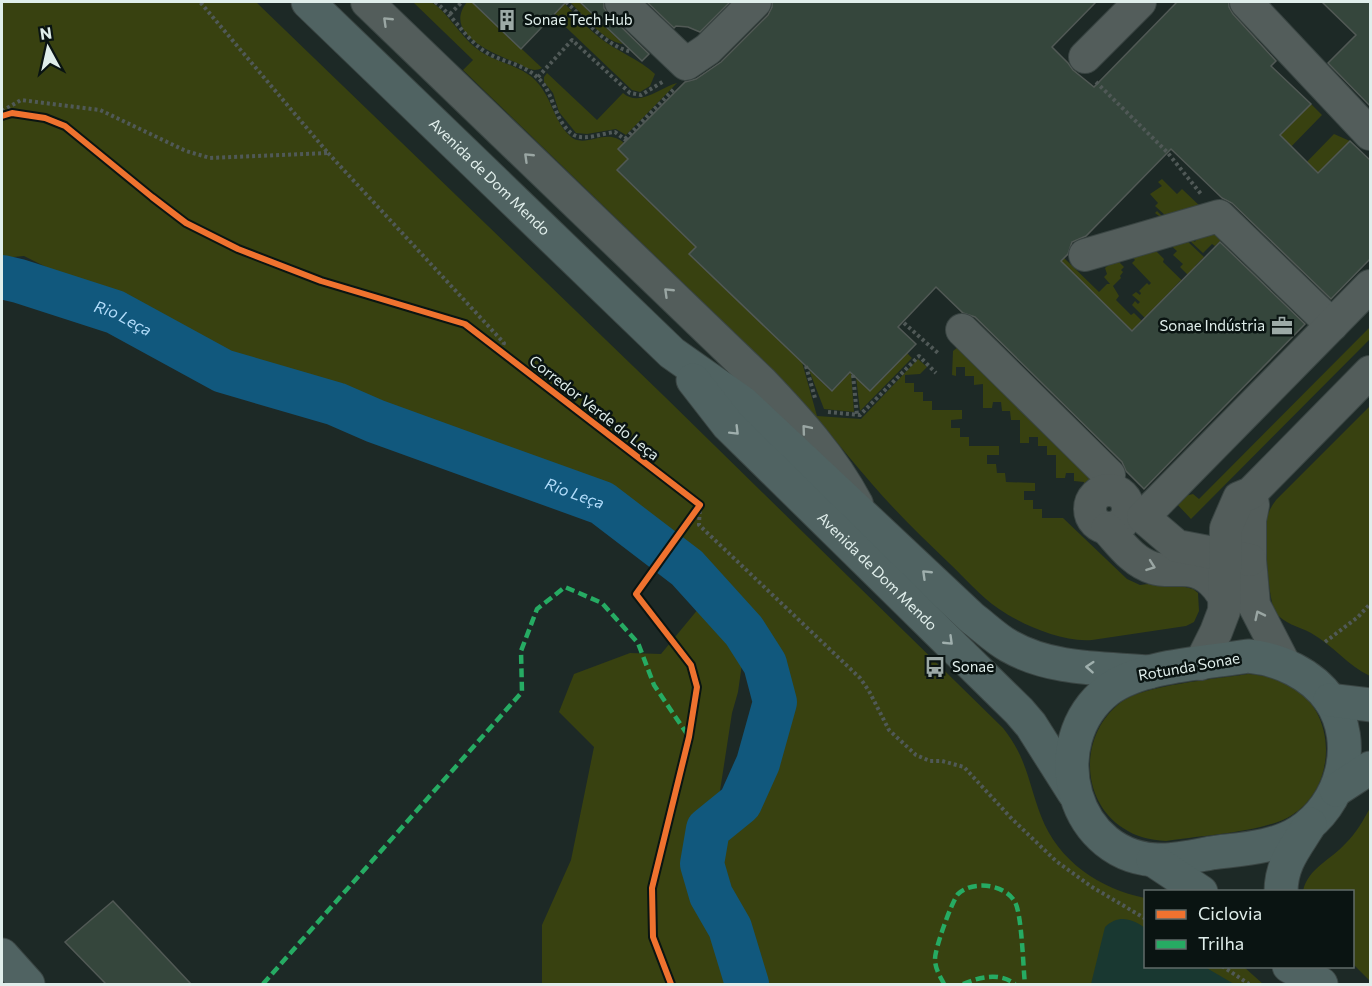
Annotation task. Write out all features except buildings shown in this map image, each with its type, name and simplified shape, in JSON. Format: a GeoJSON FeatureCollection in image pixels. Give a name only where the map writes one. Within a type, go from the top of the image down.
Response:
{"type":"FeatureCollection","features":[{"type":"Feature","properties":{"kind":"main road","name":"Avenida de Dom Mendo"},"geometry":{"type":"LineString","coordinates":[[308,2],[672,353],[728,425],[1019,711],[1031,725],[1075,795]]}},
{"type":"Feature","properties":{"kind":"main road","name":"Avenida de Dom Mendo"},"geometry":{"type":"LineString","coordinates":[[672,353],[743,403],[972,618],[1007,645],[1041,661],[1149,672]]}},
{"type":"Feature","properties":{"kind":"main road","name":"Rotunda Sonae"},"geometry":{"type":"LineString","coordinates":[[1248,656],[1268,658],[1285,665],[1317,686],[1330,700],[1339,717],[1344,746],[1341,774],[1336,790],[1321,814],[1289,837],[1263,845],[1173,859],[1153,860],[1109,843],[1090,824],[1075,795],[1072,782],[1072,755],[1078,729],[1085,716],[1107,691],[1130,677],[1149,672],[1248,656]]}},
{"type":"Feature","properties":{"kind":"main road"},"geometry":{"type":"LineString","coordinates":[[1330,700],[1371,705]]}},
{"type":"Feature","properties":{"kind":"main road"},"geometry":{"type":"LineString","coordinates":[[1336,790],[1371,768]]}},
{"type":"Feature","properties":{"kind":"main road"},"geometry":{"type":"LineString","coordinates":[[1281,890],[1281,880],[1286,863],[1311,823]]}},
{"type":"Feature","properties":{"kind":"main road"},"geometry":{"type":"LineString","coordinates":[[1153,860],[1198,890]]}},
{"type":"Feature","properties":{"kind":"main road"},"geometry":{"type":"LineString","coordinates":[[2,955],[28,984]]}},
{"type":"Feature","properties":{"kind":"main road"},"geometry":{"type":"LineString","coordinates":[[1294,968],[1316,978]]}},
{"type":"Feature","properties":{"kind":"lane"},"geometry":{"type":"LineString","coordinates":[[367,2],[762,382],[807,429],[843,478],[861,513]]}},
{"type":"Feature","properties":{"kind":"lane"},"geometry":{"type":"LineString","coordinates":[[621,2],[686,64],[708,49],[755,2]]}},
{"type":"Feature","properties":{"kind":"lane"},"geometry":{"type":"LineString","coordinates":[[1085,57],[1140,2]]}},
{"type":"Feature","properties":{"kind":"lane"},"geometry":{"type":"LineString","coordinates":[[1246,2],[1371,134]]}},
{"type":"Feature","properties":{"kind":"lane"},"geometry":{"type":"LineString","coordinates":[[1085,255],[1219,216],[1332,325]]}},
{"type":"Feature","properties":{"kind":"lane"},"geometry":{"type":"LineString","coordinates":[[1122,512],[1332,325],[1371,286]]}},
{"type":"Feature","properties":{"kind":"lane"},"geometry":{"type":"LineString","coordinates":[[962,330],[1109,475],[1138,561],[1153,568],[1170,571],[1184,570],[1206,576],[1217,584],[1225,598]]}},
{"type":"Feature","properties":{"kind":"lane"},"geometry":{"type":"LineString","coordinates":[[1285,665],[1254,605],[1226,528],[1239,498],[1251,493],[1371,372]]}},
{"type":"Feature","properties":{"kind":"lane"},"geometry":{"type":"LineString","coordinates":[[1122,512],[1178,546],[1237,558]]}},
{"type":"Feature","properties":{"kind":"lane"},"geometry":{"type":"LineString","coordinates":[[1200,664],[1224,610],[1225,598],[1237,558]]}},
{"type":"Feature","properties":{"kind":"path"},"geometry":{"type":"LineString","coordinates":[[200,2],[328,153],[504,343],[501,351]]}},
{"type":"Feature","properties":{"kind":"path"},"geometry":{"type":"LineString","coordinates":[[435,2],[450,14],[463,33],[486,52],[520,66],[538,77],[548,90],[562,123],[577,136],[588,137],[615,132],[626,140],[680,83]]}},
{"type":"Feature","properties":{"kind":"path"},"geometry":{"type":"LineString","coordinates":[[450,14],[462,2]]}},
{"type":"Feature","properties":{"kind":"path"},"geometry":{"type":"LineString","coordinates":[[566,2],[598,33],[617,47],[632,52]]}},
{"type":"Feature","properties":{"kind":"path"},"geometry":{"type":"LineString","coordinates":[[538,77],[572,40],[630,93],[636,95],[646,93],[667,79]]}},
{"type":"Feature","properties":{"kind":"path"},"geometry":{"type":"LineString","coordinates":[[1085,57],[1097,84],[1167,152],[1219,216]]}},
{"type":"Feature","properties":{"kind":"path"},"geometry":{"type":"LineString","coordinates":[[2,114],[21,100],[100,110],[186,151],[210,158],[328,153]]}},
{"type":"Feature","properties":{"kind":"path"},"geometry":{"type":"LineString","coordinates":[[2,114],[12,113]]}},
{"type":"Feature","properties":{"kind":"path"},"geometry":{"type":"LineString","coordinates":[[904,323],[939,354]]}},
{"type":"Feature","properties":{"kind":"path"},"geometry":{"type":"LineString","coordinates":[[820,412],[860,415],[919,356],[936,373]]}},
{"type":"Feature","properties":{"kind":"path"},"geometry":{"type":"LineString","coordinates":[[806,366],[816,400]]}},
{"type":"Feature","properties":{"kind":"path"},"geometry":{"type":"LineString","coordinates":[[853,375],[857,415]]}},
{"type":"Feature","properties":{"kind":"path"},"geometry":{"type":"LineString","coordinates":[[691,498],[700,505]]}},
{"type":"Feature","properties":{"kind":"path"},"geometry":{"type":"LineString","coordinates":[[694,514],[700,505]]}},
{"type":"Feature","properties":{"kind":"path"},"geometry":{"type":"LineString","coordinates":[[700,505],[699,525],[860,678],[889,730],[916,755],[930,761],[942,761],[964,767],[1012,819],[1056,861],[1092,887],[1144,918]]}},
{"type":"Feature","properties":{"kind":"path"},"geometry":{"type":"LineString","coordinates":[[1325,642],[1371,604]]}},
{"type":"Feature","properties":{"kind":"path"},"geometry":{"type":"LineString","coordinates":[[1225,968],[1249,984]]}},
{"type":"Feature","properties":{"kind":"shaded area"},"geometry":{"type":"Polygon","coordinates":[[[1105,901],[1144,925],[1144,968],[1213,968],[1239,984],[1086,984],[1105,901]]]}},
{"type":"Feature","properties":{"kind":"green space"},"geometry":{"type":"Polygon","coordinates":[[[2,2],[256,2],[664,396],[1003,728],[1022,760],[1041,816],[1058,847],[1082,870],[1097,880],[1112,888],[1144,898],[1144,927],[1125,919],[1115,920],[1105,927],[1091,984],[755,984],[718,890],[720,859],[714,842],[716,829],[764,793],[784,719],[774,661],[760,629],[735,602],[596,489],[496,453],[326,386],[214,354],[156,322],[24,256],[2,258],[2,2]]]}},
{"type":"Feature","properties":{"kind":"green space"},"geometry":{"type":"Polygon","coordinates":[[[413,2],[431,2],[476,48],[530,75],[546,94],[559,122],[569,135],[581,141],[610,137],[617,138],[624,143],[619,150],[628,159],[618,170],[696,247],[690,253],[802,362],[817,416],[861,419],[918,359],[927,367],[920,374],[905,375],[905,383],[914,383],[914,392],[923,392],[923,401],[932,401],[932,410],[962,410],[962,419],[951,420],[951,428],[960,428],[960,437],[969,437],[969,446],[999,446],[999,455],[987,455],[987,464],[996,464],[997,473],[1005,473],[1006,482],[1035,483],[1035,491],[1024,491],[1024,500],[1033,500],[1033,509],[1042,509],[1042,518],[1063,518],[1127,579],[1140,585],[1172,581],[1186,582],[1185,587],[1198,593],[1199,611],[1194,622],[1186,626],[1092,640],[1069,639],[1031,627],[992,604],[890,505],[774,371],[463,70],[473,60],[413,2]]]}},
{"type":"Feature","properties":{"kind":"green space"},"geometry":{"type":"Polygon","coordinates":[[[467,2],[472,2],[542,68],[534,70],[527,68],[492,52],[472,39],[461,23],[461,13],[467,2]]]}},
{"type":"Feature","properties":{"kind":"green space"},"geometry":{"type":"Polygon","coordinates":[[[563,2],[600,38],[655,74],[650,86],[640,92],[632,90],[540,3],[563,2]]]}},
{"type":"Feature","properties":{"kind":"green space"},"geometry":{"type":"Polygon","coordinates":[[[570,2],[579,2],[623,44],[601,33],[570,2]]]}},
{"type":"Feature","properties":{"kind":"green space"},"geometry":{"type":"Polygon","coordinates":[[[547,73],[597,120],[623,93],[630,97],[643,97],[677,83],[626,135],[616,129],[587,134],[576,133],[559,112],[553,93],[544,82],[547,73]]]}},
{"type":"Feature","properties":{"kind":"green space"},"geometry":{"type":"Polygon","coordinates":[[[1311,104],[1322,115],[1284,154],[1273,143],[1311,104]]]}},
{"type":"Feature","properties":{"kind":"green space"},"geometry":{"type":"Polygon","coordinates":[[[1334,134],[1350,141],[1311,181],[1300,169],[1334,134]]]}},
{"type":"Feature","properties":{"kind":"green space"},"geometry":{"type":"Polygon","coordinates":[[[1162,179],[1177,194],[1182,189],[1202,208],[1197,214],[1195,212],[1178,222],[1173,217],[1167,228],[1158,219],[1159,216],[1155,213],[1157,211],[1164,218],[1166,216],[1155,206],[1158,203],[1150,194],[1162,186],[1158,182],[1162,179]]]}},
{"type":"Feature","properties":{"kind":"green space"},"geometry":{"type":"Polygon","coordinates":[[[1208,228],[1224,237],[1203,253],[1188,239],[1190,237],[1195,242],[1197,231],[1204,238],[1208,228]]]}},
{"type":"Feature","properties":{"kind":"green space"},"geometry":{"type":"Polygon","coordinates":[[[1186,240],[1204,257],[1195,266],[1215,285],[1190,277],[1180,267],[1183,264],[1173,255],[1177,251],[1168,243],[1186,240]]]}},
{"type":"Feature","properties":{"kind":"green space"},"geometry":{"type":"Polygon","coordinates":[[[1150,245],[1164,259],[1163,262],[1201,299],[1180,281],[1145,318],[1132,305],[1135,301],[1138,304],[1140,302],[1132,295],[1136,292],[1140,295],[1139,291],[1147,283],[1149,285],[1151,283],[1132,263],[1135,260],[1131,255],[1150,245]]]}},
{"type":"Feature","properties":{"kind":"green space"},"geometry":{"type":"Polygon","coordinates":[[[1064,258],[1099,292],[1110,284],[1104,277],[1107,274],[1105,268],[1116,259],[1124,267],[1121,270],[1123,272],[1121,278],[1113,286],[1119,296],[1116,300],[1131,315],[1134,313],[1142,321],[1132,331],[1061,262],[1064,258]]]}},
{"type":"Feature","properties":{"kind":"green space"},"geometry":{"type":"Polygon","coordinates":[[[1370,327],[1370,339],[1191,519],[1175,502],[1180,497],[1193,494],[1199,499],[1370,327]]]}},
{"type":"Feature","properties":{"kind":"green space"},"geometry":{"type":"Polygon","coordinates":[[[958,347],[1093,477],[1091,488],[1084,496],[1084,482],[1074,481],[1074,473],[1066,473],[1065,478],[1056,478],[1056,455],[1047,455],[1047,446],[1038,446],[1038,437],[1029,437],[1029,443],[1020,443],[1020,420],[1011,420],[1010,411],[1002,411],[1001,402],[993,402],[992,408],[983,408],[983,384],[974,385],[974,376],[965,376],[965,367],[956,367],[956,376],[952,375],[953,351],[958,347]]]}},
{"type":"Feature","properties":{"kind":"green space"},"geometry":{"type":"Polygon","coordinates":[[[907,353],[912,358],[860,411],[856,377],[870,391],[907,353]]]}},
{"type":"Feature","properties":{"kind":"green space"},"geometry":{"type":"Polygon","coordinates":[[[809,370],[831,391],[851,372],[854,412],[824,409],[809,370]]]}},
{"type":"Feature","properties":{"kind":"green space"},"geometry":{"type":"Polygon","coordinates":[[[1370,406],[1370,676],[1319,638],[1287,622],[1275,612],[1266,553],[1266,521],[1276,500],[1370,406]]]}},
{"type":"Feature","properties":{"kind":"green space"},"geometry":{"type":"Polygon","coordinates":[[[699,608],[725,632],[737,647],[742,664],[720,791],[708,807],[687,864],[722,945],[735,984],[542,984],[542,925],[571,860],[594,747],[559,712],[574,674],[630,653],[661,654],[699,608]]]}},
{"type":"Feature","properties":{"kind":"green space"},"geometry":{"type":"Polygon","coordinates":[[[1248,674],[1268,677],[1288,684],[1304,696],[1316,711],[1323,729],[1326,748],[1324,768],[1318,786],[1307,802],[1292,815],[1266,826],[1166,841],[1133,834],[1109,816],[1098,801],[1092,784],[1090,766],[1097,732],[1107,716],[1120,703],[1145,692],[1162,687],[1248,674]]]}},
{"type":"Feature","properties":{"kind":"green space"},"geometry":{"type":"Polygon","coordinates":[[[1370,808],[1370,981],[1354,965],[1354,890],[1303,890],[1315,870],[1340,849],[1359,827],[1370,808]]]}},
{"type":"Feature","properties":{"kind":"green space"},"geometry":{"type":"Polygon","coordinates":[[[1207,968],[1245,968],[1263,984],[1234,984],[1207,968]]]}},
{"type":"Feature","properties":{"kind":"waterway","name":"Rio Leça"},"geometry":{"type":"LineString","coordinates":[[2,277],[115,312],[223,371],[336,404],[375,421],[602,503],[687,568],[744,631],[765,664],[775,702],[758,763],[740,803],[708,829],[702,864],[711,895],[730,928],[747,984]]}},
{"type":"Feature","properties":{"kind":"marked path"},"geometry":{"type":"LineString","coordinates":[[263,984],[522,692],[521,651],[537,609],[565,587],[602,603],[638,643],[654,685],[689,737]]}},
{"type":"Feature","properties":{"kind":"marked path"},"geometry":{"type":"LineString","coordinates":[[944,984],[935,959],[944,925],[958,894],[980,886],[1004,891],[1015,902],[1021,929],[1025,984]]}},
{"type":"Feature","properties":{"kind":"marked path"},"geometry":{"type":"LineString","coordinates":[[963,984],[989,977],[1003,978],[1015,984]]}},
{"type":"Feature","properties":{"kind":"cycle path","name":"Corredor Verde do Leça"},"geometry":{"type":"LineString","coordinates":[[2,116],[12,113],[45,118],[65,126],[186,223],[238,249],[321,281],[465,324],[700,505],[636,594],[691,665],[697,687],[689,737],[652,888],[653,937],[671,984]]}},
{"type":"Feature","properties":{"kind":"place","name":"Sonae Tech Hub"},"geometry":{"type":"Point","coordinates":[507,20]}},
{"type":"Feature","properties":{"kind":"place","name":"Sonae Indústria"},"geometry":{"type":"Point","coordinates":[1282,326]}},
{"type":"Feature","properties":{"kind":"place","name":"Sonae"},"geometry":{"type":"Point","coordinates":[935,667]}}]}
